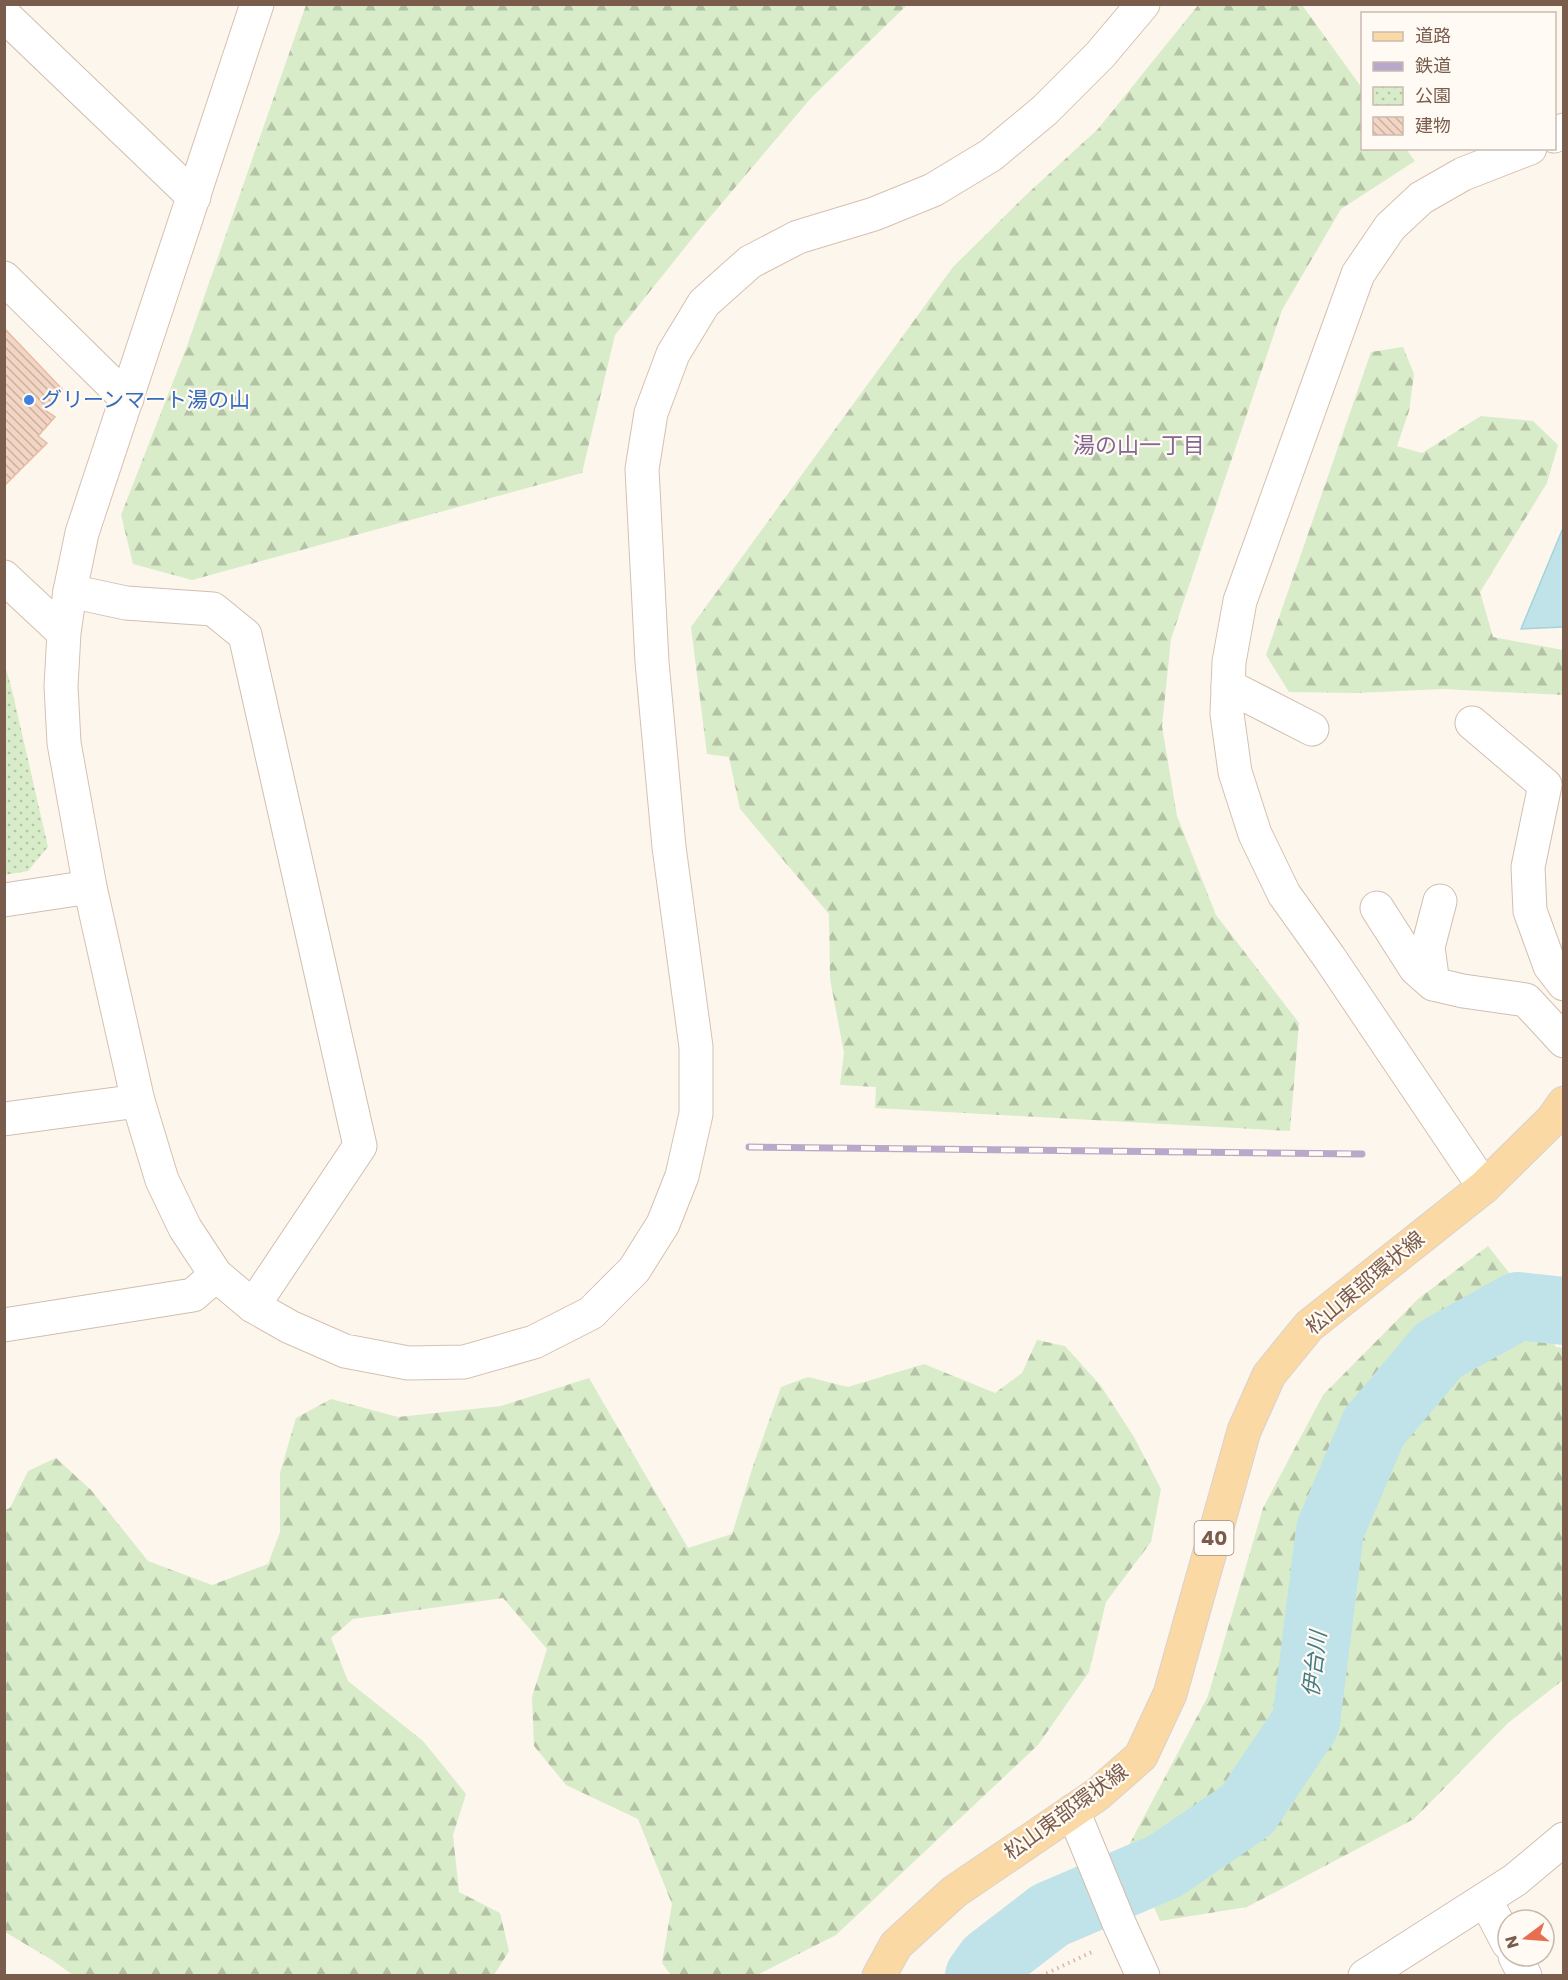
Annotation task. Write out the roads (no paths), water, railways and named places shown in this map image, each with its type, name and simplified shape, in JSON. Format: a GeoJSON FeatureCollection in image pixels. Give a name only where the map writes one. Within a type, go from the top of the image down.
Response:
{"type":"FeatureCollection","features":[{"type":"Feature","properties":{"kind":"main road","name":"松山東部環状線"},"geometry":{"type":"LineString","coordinates":[[879,1976],[896,1946],[954,1892],[1098,1794],[1141,1756],[1170,1694],[1244,1431],[1269,1375],[1309,1326],[1484,1186],[1552,1120],[1563,1103]]}},
{"type":"Feature","properties":{"kind":"street"},"geometry":{"type":"LineString","coordinates":[[257,4],[82,532],[64,633],[61,686],[64,743],[90,887],[138,1101],[162,1180],[184,1228],[216,1275],[254,1306],[291,1328],[345,1351],[408,1363],[464,1362],[534,1342],[591,1313],[634,1270],[663,1224],[678,1186],[696,1114],[696,1047],[669,847],[653,673],[642,469],[651,413],[673,354],[704,303],[750,262],[798,237],[874,214],[933,190],[991,155],[1045,110],[1100,56],[1143,4]]}},
{"type":"Feature","properties":{"kind":"street"},"geometry":{"type":"LineString","coordinates":[[4,15],[194,197]]}},
{"type":"Feature","properties":{"kind":"street"},"geometry":{"type":"LineString","coordinates":[[1484,1186],[1284,894],[1256,834],[1235,772],[1227,714],[1228,686],[1229,662],[1240,601],[1358,274],[1390,227],[1421,198],[1463,174],[1525,150]]}},
{"type":"Feature","properties":{"kind":"street"},"geometry":{"type":"LineString","coordinates":[[4,278],[126,399]]}},
{"type":"Feature","properties":{"kind":"street"},"geometry":{"type":"LineString","coordinates":[[4,577],[64,633]]}},
{"type":"Feature","properties":{"kind":"street"},"geometry":{"type":"LineString","coordinates":[[70,591],[126,603],[213,609],[245,635],[360,1146],[254,1306]]}},
{"type":"Feature","properties":{"kind":"street"},"geometry":{"type":"LineString","coordinates":[[1228,686],[1312,729]]}},
{"type":"Feature","properties":{"kind":"street"},"geometry":{"type":"LineString","coordinates":[[1472,723],[1545,785],[1528,867],[1530,911],[1550,966],[1563,984]]}},
{"type":"Feature","properties":{"kind":"street"},"geometry":{"type":"LineString","coordinates":[[4,900],[90,887]]}},
{"type":"Feature","properties":{"kind":"street"},"geometry":{"type":"LineString","coordinates":[[1433,984],[1428,947],[1440,901]]}},
{"type":"Feature","properties":{"kind":"street"},"geometry":{"type":"LineString","coordinates":[[1377,908],[1416,969],[1433,984],[1463,991],[1526,1000],[1563,1035]]}},
{"type":"Feature","properties":{"kind":"street"},"geometry":{"type":"LineString","coordinates":[[4,1119],[138,1101]]}},
{"type":"Feature","properties":{"kind":"street"},"geometry":{"type":"LineString","coordinates":[[4,1325],[193,1295],[216,1275]]}},
{"type":"Feature","properties":{"kind":"street"},"geometry":{"type":"LineString","coordinates":[[1074,1811],[1143,1976]]}},
{"type":"Feature","properties":{"kind":"street"},"geometry":{"type":"LineString","coordinates":[[1365,1976],[1515,1880],[1563,1839]]}},
{"type":"Feature","properties":{"kind":"street"},"geometry":{"type":"LineString","coordinates":[[1485,1899],[1496,1920]]}},
{"type":"Feature","properties":{"kind":"water"},"geometry":{"type":"Polygon","coordinates":[[[1563,528],[1563,627],[1521,629],[1563,528]]]}},
{"type":"Feature","properties":{"kind":"waterway","name":"伊台川"},"geometry":{"type":"LineString","coordinates":[[979,1976],[989,1962],[1050,1915],[1165,1866],[1247,1810],[1306,1722],[1330,1530],[1374,1427],[1439,1350],[1518,1306],[1564,1311]]}},
{"type":"Feature","properties":{"kind":"railway"},"geometry":{"type":"LineString","coordinates":[[749,1147],[1362,1154]]}},
{"type":"Feature","properties":{"kind":"place","name":"グリーンマート湯の山"},"geometry":{"type":"Point","coordinates":[29,400]}},
{"type":"Feature","properties":{"kind":"district","name":"湯の山一丁目"},"geometry":{"type":"Point","coordinates":[1139,445]}}]}
